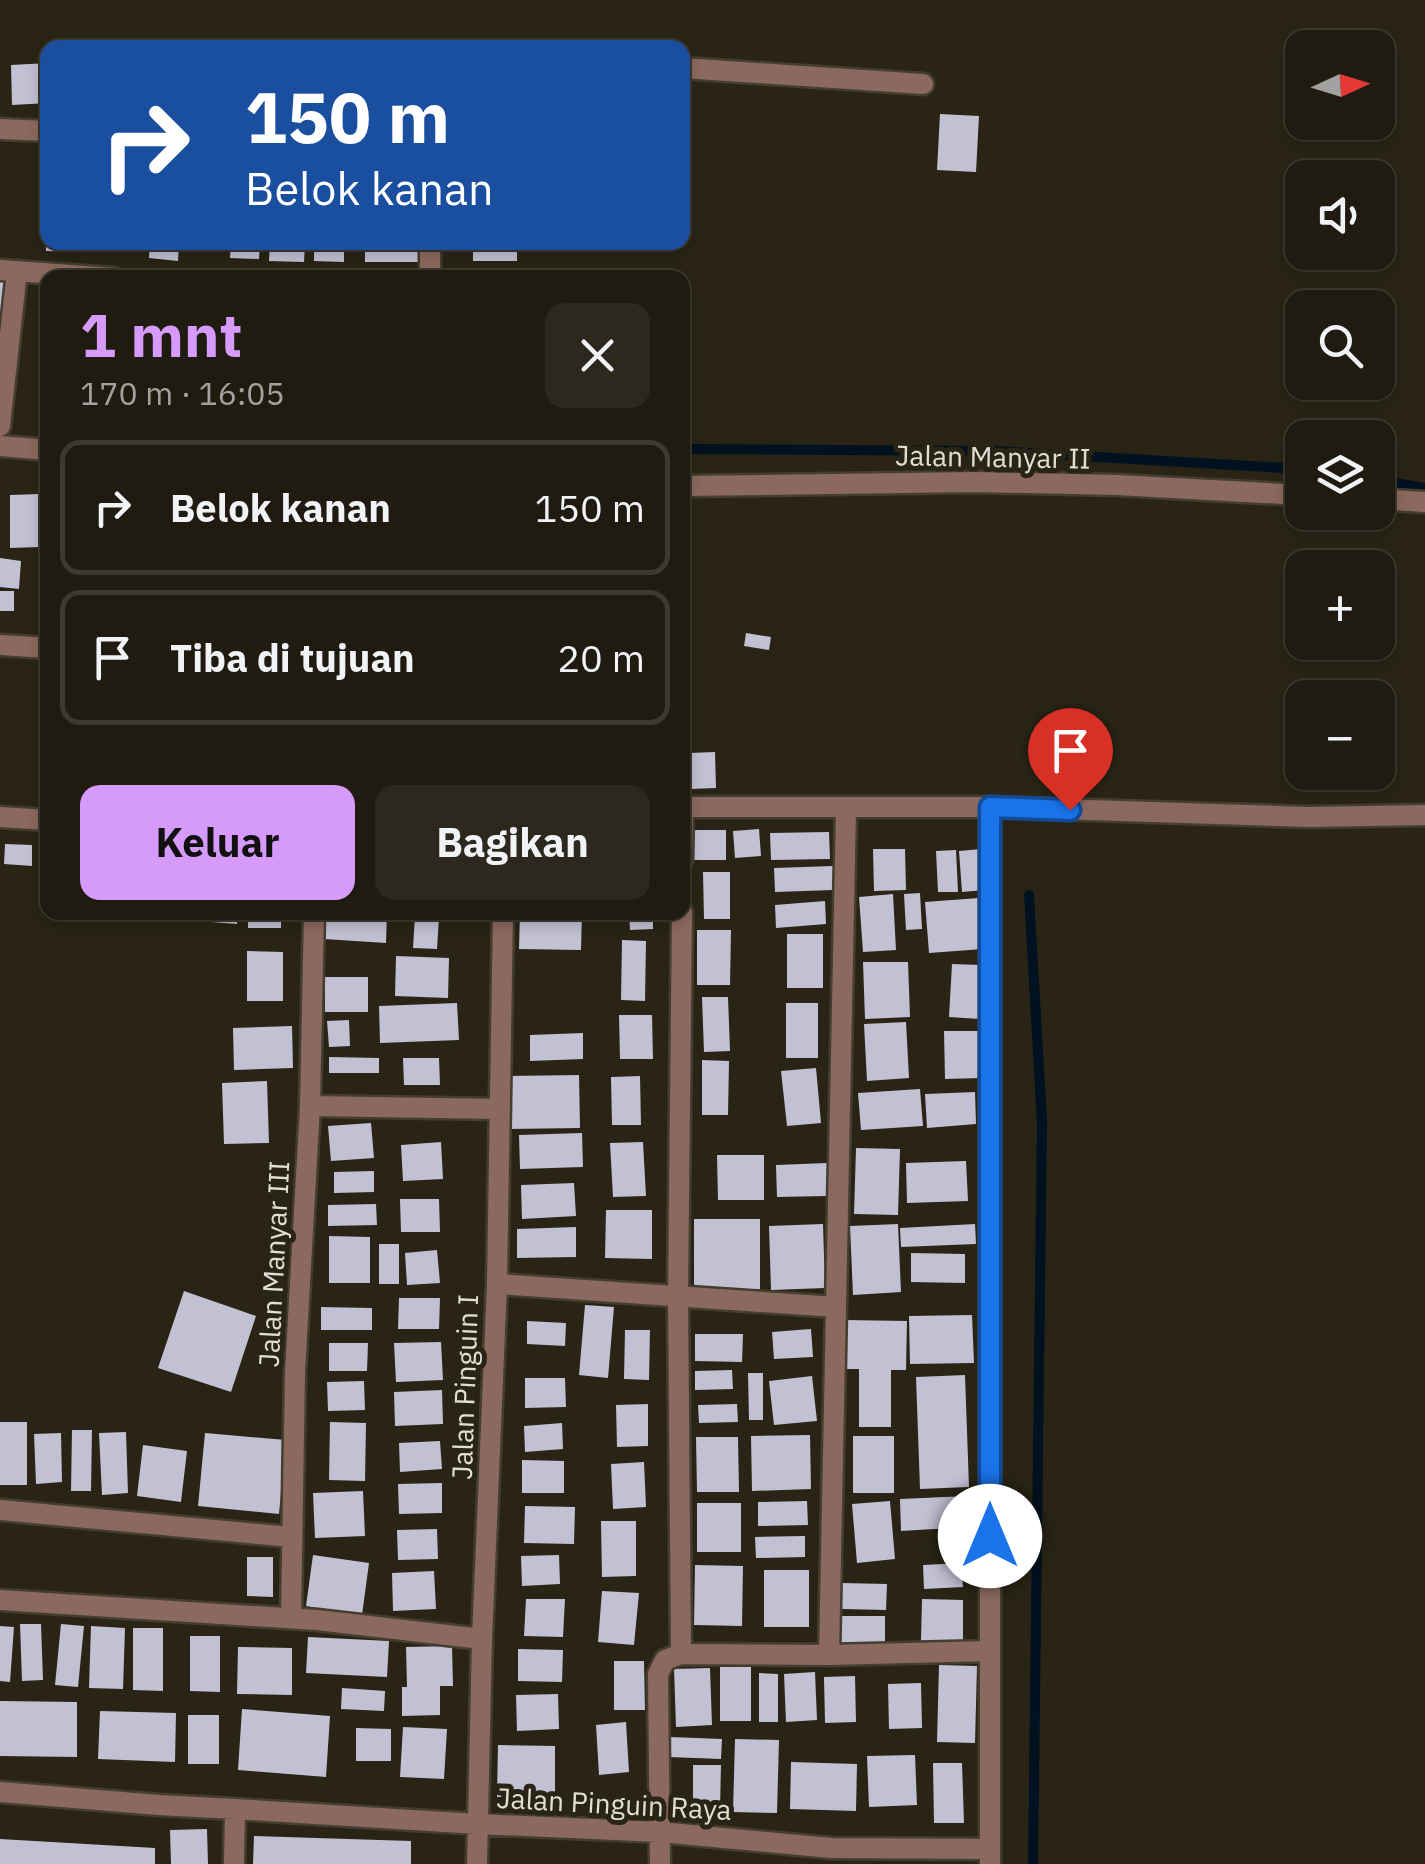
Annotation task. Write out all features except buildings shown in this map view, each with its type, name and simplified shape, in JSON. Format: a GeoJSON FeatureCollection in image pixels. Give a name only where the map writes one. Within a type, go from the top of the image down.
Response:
{"type":"FeatureCollection","features":[{"type":"Feature","properties":{"kind":"street"},"geometry":{"type":"LineString","coordinates":[[690,69],[923,84]]}},
{"type":"Feature","properties":{"kind":"street"},"geometry":{"type":"LineString","coordinates":[[0,129],[40,131]]}},
{"type":"Feature","properties":{"kind":"street"},"geometry":{"type":"LineString","coordinates":[[0,426],[9,270],[40,272]]}},
{"type":"Feature","properties":{"kind":"street"},"geometry":{"type":"LineString","coordinates":[[0,446],[40,449]]}},
{"type":"Feature","properties":{"kind":"street","name":"Jalan Manyar II"},"geometry":{"type":"LineString","coordinates":[[690,486],[975,482],[1285,494]]}},
{"type":"Feature","properties":{"kind":"street"},"geometry":{"type":"LineString","coordinates":[[1395,500],[1425,502]]}},
{"type":"Feature","properties":{"kind":"street"},"geometry":{"type":"LineString","coordinates":[[0,645],[40,648]]}},
{"type":"Feature","properties":{"kind":"street"},"geometry":{"type":"LineString","coordinates":[[990,807],[990,1856]]}},
{"type":"Feature","properties":{"kind":"street"},"geometry":{"type":"LineString","coordinates":[[690,808],[990,807],[1308,817],[1425,815]]}},
{"type":"Feature","properties":{"kind":"street"},"geometry":{"type":"LineString","coordinates":[[829,1655],[846,808]]}},
{"type":"Feature","properties":{"kind":"street"},"geometry":{"type":"LineString","coordinates":[[0,818],[40,820]]}},
{"type":"Feature","properties":{"kind":"street","name":"Jalan Manyar III"},"geometry":{"type":"LineString","coordinates":[[291,1618],[295,1372],[310,1106],[314,920]]}},
{"type":"Feature","properties":{"kind":"street","name":"Jalan Pinguin I"},"geometry":{"type":"LineString","coordinates":[[477,1864],[497,1284],[503,920]]}},
{"type":"Feature","properties":{"kind":"street"},"geometry":{"type":"LineString","coordinates":[[680,1654],[682,920]]}},
{"type":"Feature","properties":{"kind":"street"},"geometry":{"type":"LineString","coordinates":[[310,1106],[500,1109]]}},
{"type":"Feature","properties":{"kind":"street"},"geometry":{"type":"LineString","coordinates":[[497,1284],[836,1307]]}},
{"type":"Feature","properties":{"kind":"street"},"geometry":{"type":"LineString","coordinates":[[0,1510],[291,1537]]}},
{"type":"Feature","properties":{"kind":"street"},"geometry":{"type":"LineString","coordinates":[[0,1600],[291,1618],[482,1638]]}},
{"type":"Feature","properties":{"kind":"street"},"geometry":{"type":"LineString","coordinates":[[660,1864],[658,1674],[665,1660],[680,1654],[990,1650]]}},
{"type":"Feature","properties":{"kind":"street","name":"Jalan Pinguin Raya"},"geometry":{"type":"LineString","coordinates":[[0,1792],[478,1824],[660,1832],[831,1856],[990,1856]]}},
{"type":"Feature","properties":{"kind":"street"},"geometry":{"type":"LineString","coordinates":[[234,1864],[235,1809]]}},
{"type":"Feature","properties":{"kind":"waterway"},"geometry":{"type":"LineString","coordinates":[[690,449],[994,451],[1285,468]]}},
{"type":"Feature","properties":{"kind":"waterway"},"geometry":{"type":"LineString","coordinates":[[1395,483],[1425,488]]}},
{"type":"Feature","properties":{"kind":"waterway"},"geometry":{"type":"LineString","coordinates":[[1029,895],[1042,1121],[1033,1864]]}},
{"type":"Feature","properties":{"kind":"route"},"geometry":{"type":"LineString","coordinates":[[990,1536],[990,807],[1070,810]]}}]}
